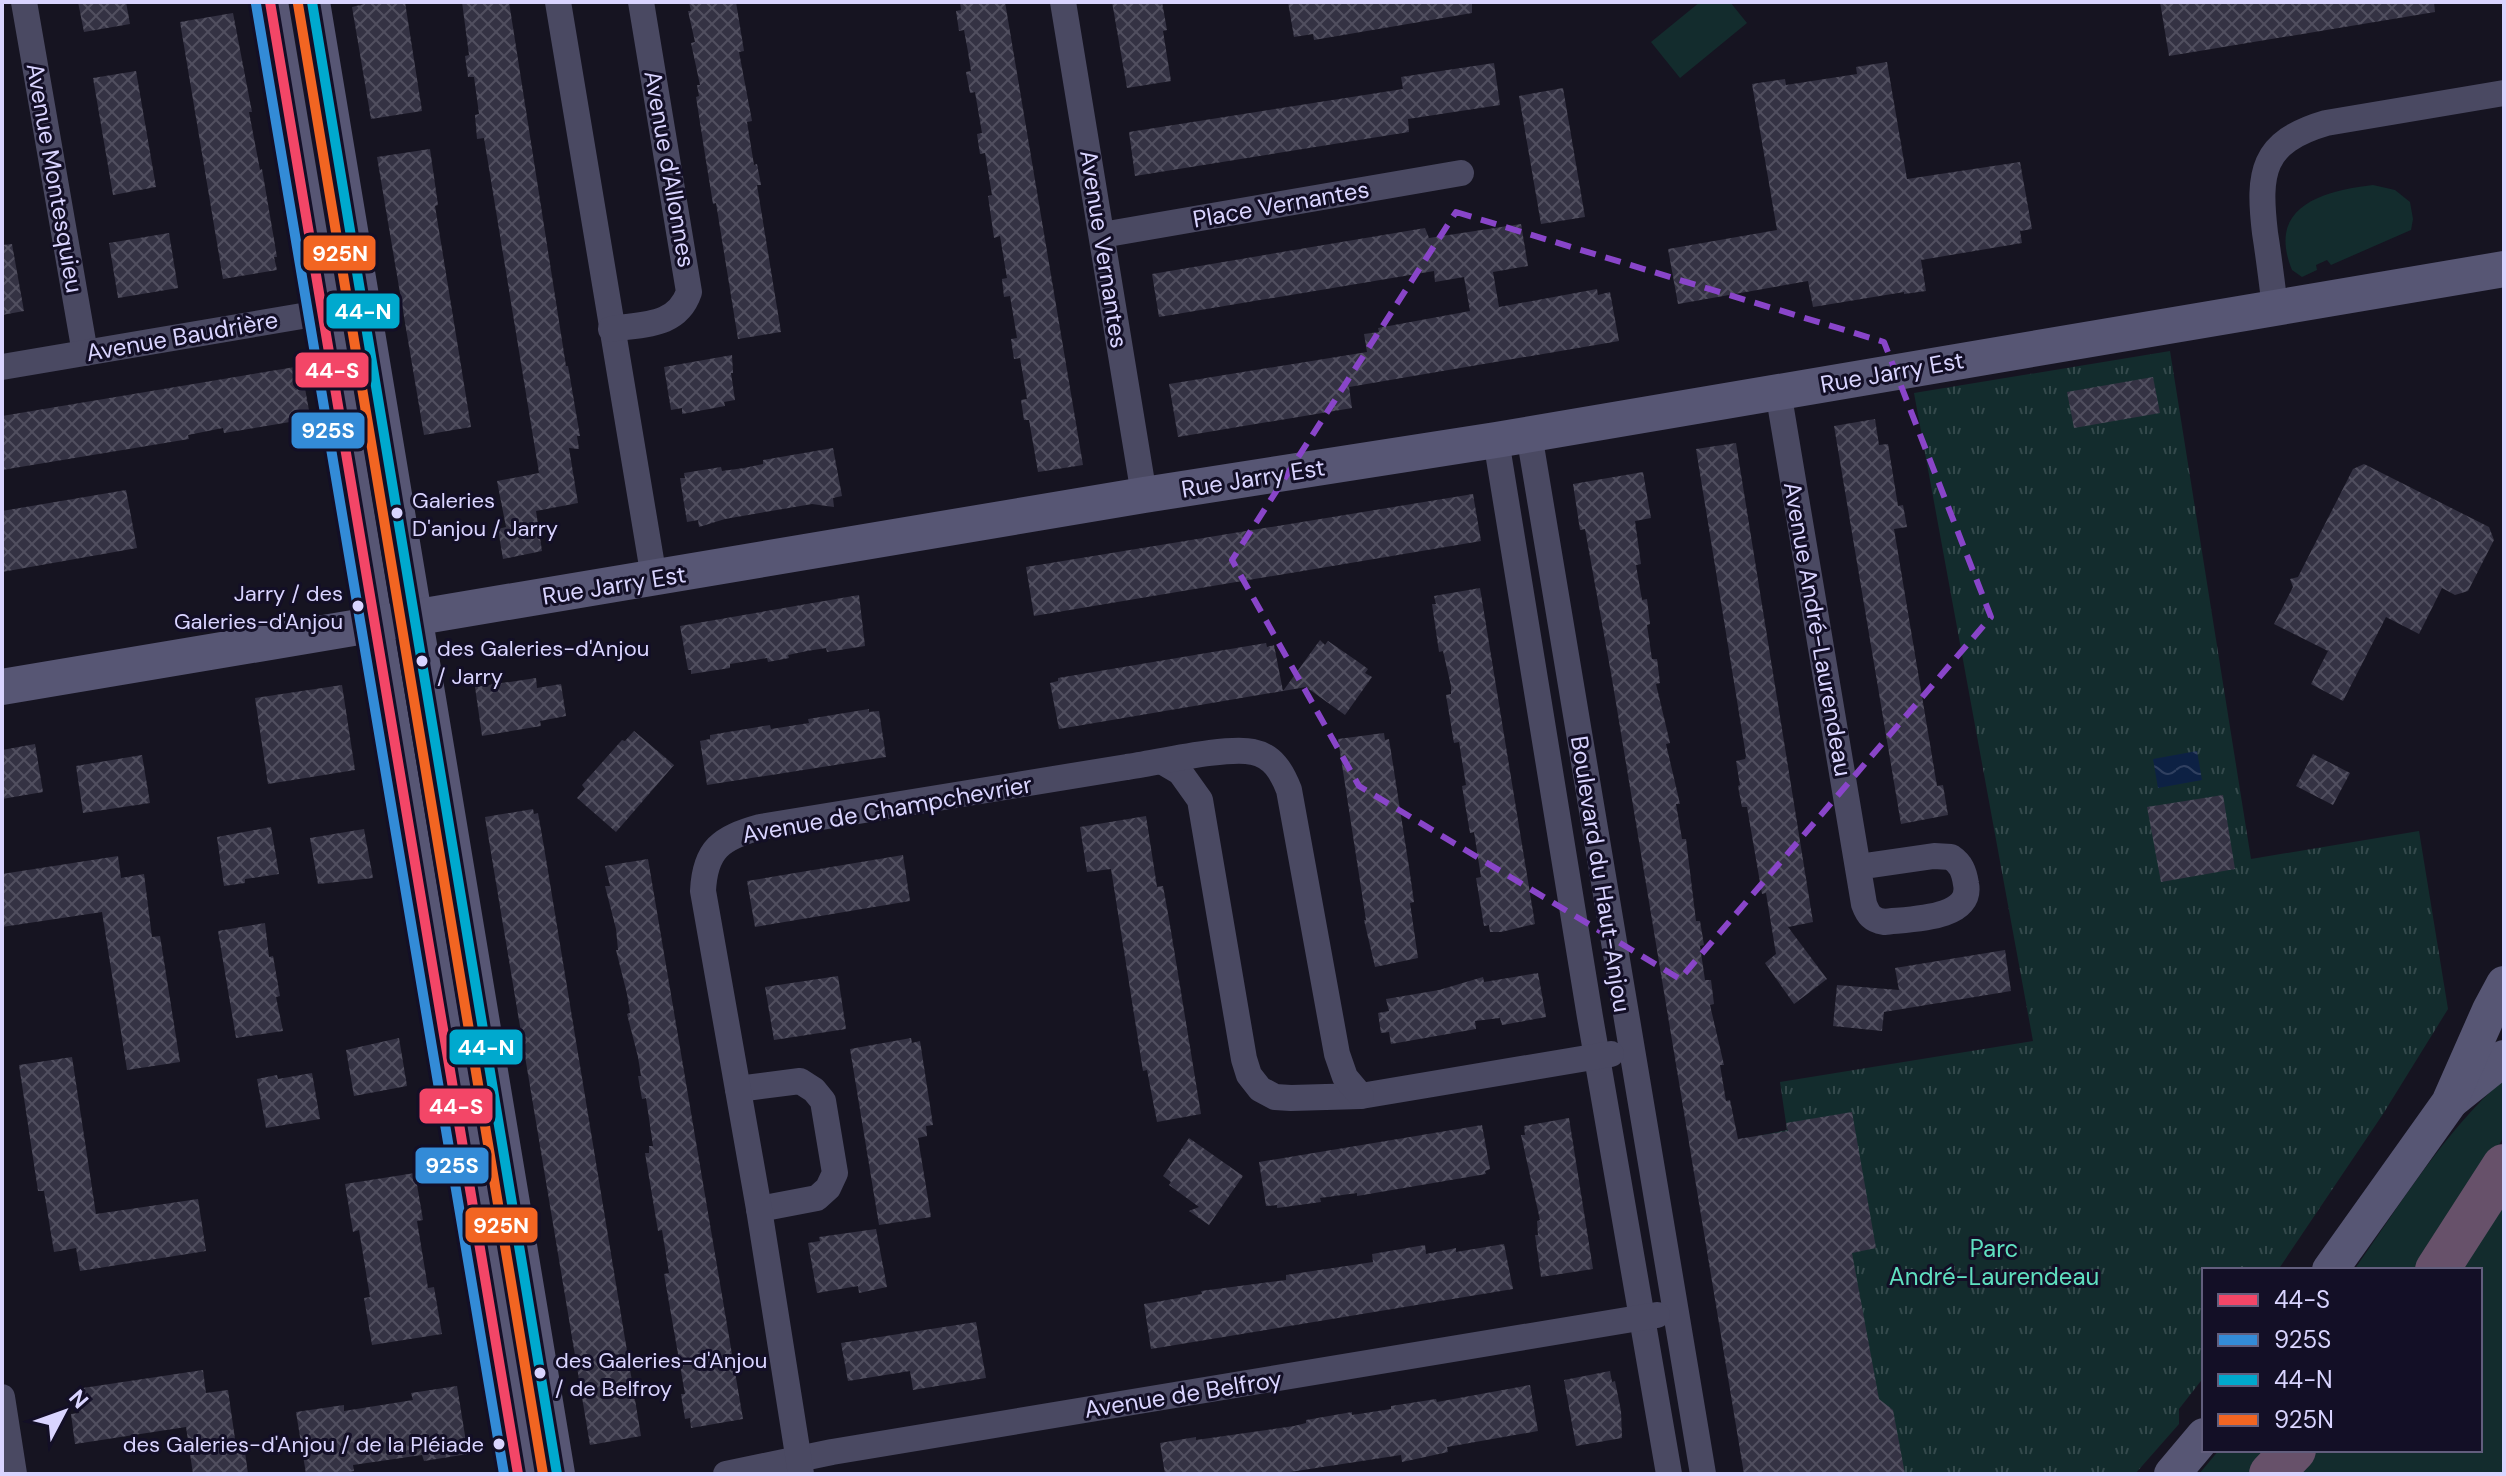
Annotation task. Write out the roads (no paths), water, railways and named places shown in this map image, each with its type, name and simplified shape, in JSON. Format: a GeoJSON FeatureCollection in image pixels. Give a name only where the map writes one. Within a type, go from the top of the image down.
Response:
{"type":"FeatureCollection","features":[{"type":"Feature","properties":{"kind":"highway"},"geometry":{"type":"LineString","coordinates":[[2438,1268],[2504,1166]]}},
{"type":"Feature","properties":{"kind":"highway"},"geometry":{"type":"LineString","coordinates":[[2271,1474],[2292,1452]]}},
{"type":"Feature","properties":{"kind":"street","name":"Avenue Montesquieu"},"geometry":{"type":"LineString","coordinates":[[24,2],[85,353]]}},
{"type":"Feature","properties":{"kind":"street"},"geometry":{"type":"LineString","coordinates":[[270,2],[518,1474]]}},
{"type":"Feature","properties":{"kind":"street"},"geometry":{"type":"LineString","coordinates":[[312,2],[557,1474]]}},
{"type":"Feature","properties":{"kind":"street"},"geometry":{"type":"LineString","coordinates":[[558,2],[654,578]]}},
{"type":"Feature","properties":{"kind":"street","name":"Avenue d'Allonnes"},"geometry":{"type":"LineString","coordinates":[[611,329],[665,320],[677,314],[689,292],[641,2]]}},
{"type":"Feature","properties":{"kind":"street","name":"Avenue Vernantes"},"geometry":{"type":"LineString","coordinates":[[1063,2],[1144,495]]}},
{"type":"Feature","properties":{"kind":"street"},"geometry":{"type":"LineString","coordinates":[[2275,308],[2261,187],[2269,160],[2285,142],[2306,129],[2326,123],[2504,93]]}},
{"type":"Feature","properties":{"kind":"street","name":"Place Vernantes"},"geometry":{"type":"LineString","coordinates":[[1102,235],[1461,173]]}},
{"type":"Feature","properties":{"kind":"street","name":"Rue Jarry Est"},"geometry":{"type":"LineString","coordinates":[[2,687],[2504,269]]}},
{"type":"Feature","properties":{"kind":"street","name":"Avenue Baudrière"},"geometry":{"type":"LineString","coordinates":[[2,367],[361,306]]}},
{"type":"Feature","properties":{"kind":"street","name":"Avenue André-Laurendeau"},"geometry":{"type":"LineString","coordinates":[[1778,391],[1858,867]]}},
{"type":"Feature","properties":{"kind":"street","name":"Boulevard du Haut-Anjou"},"geometry":{"type":"LineString","coordinates":[[1512,437],[1630,1051],[1703,1474]]}},
{"type":"Feature","properties":{"kind":"street","name":"Boulevard du Haut-Anjou"},"geometry":{"type":"LineString","coordinates":[[1512,437],[1597,1057],[1669,1474]]}},
{"type":"Feature","properties":{"kind":"street","name":"Avenue de Champchevrier"},"geometry":{"type":"LineString","coordinates":[[800,1467],[759,1209],[703,891],[704,870],[714,848],[734,834],[760,827],[1238,750],[1255,752],[1269,758],[1282,772],[1289,790],[1337,1054],[1345,1077],[1361,1096]]}},
{"type":"Feature","properties":{"kind":"street"},"geometry":{"type":"LineString","coordinates":[[1163,762],[1180,772],[1200,800],[1244,1059],[1249,1075],[1260,1089],[1275,1097],[1361,1096],[1630,1051]]}},
{"type":"Feature","properties":{"kind":"street"},"geometry":{"type":"LineString","coordinates":[[2331,1268],[2449,1103],[2504,984]]}},
{"type":"Feature","properties":{"kind":"street"},"geometry":{"type":"LineString","coordinates":[[2449,1103],[2504,1058]]}},
{"type":"Feature","properties":{"kind":"street"},"geometry":{"type":"LineString","coordinates":[[738,1089],[800,1081],[823,1101],[835,1173],[828,1188],[817,1198],[759,1209]]}},
{"type":"Feature","properties":{"kind":"street"},"geometry":{"type":"LineString","coordinates":[[1642,1318],[1676,1313]]}},
{"type":"Feature","properties":{"kind":"street","name":"Avenue de Belfroy"},"geometry":{"type":"LineString","coordinates":[[726,1474],[800,1467],[1642,1318]]}},
{"type":"Feature","properties":{"kind":"street"},"geometry":{"type":"LineString","coordinates":[[2,1397],[14,1474]]}},
{"type":"Feature","properties":{"kind":"street"},"geometry":{"type":"LineString","coordinates":[[2172,1474],[2202,1438]]}},
{"type":"Feature","properties":{"kind":"water"},"geometry":{"type":"Polygon","coordinates":[[[2197,751],[2202,780],[2158,788],[2153,759],[2197,751]]]}},
{"type":"Feature","properties":{"kind":"place","name":"Galeries D'anjou / Jarry"},"geometry":{"type":"Point","coordinates":[397,513]}},
{"type":"Feature","properties":{"kind":"place","name":"Jarry / des Galeries-d'Anjou"},"geometry":{"type":"Point","coordinates":[358,606]}},
{"type":"Feature","properties":{"kind":"place","name":"des Galeries-d'Anjou / Jarry"},"geometry":{"type":"Point","coordinates":[422,661]}},
{"type":"Feature","properties":{"kind":"place","name":"des Galeries-d'Anjou / de Belfroy"},"geometry":{"type":"Point","coordinates":[540,1373]}},
{"type":"Feature","properties":{"kind":"place","name":"des Galeries-d'Anjou / de la Pléiade"},"geometry":{"type":"Point","coordinates":[499,1444]}},
{"type":"Feature","properties":{"kind":"park label","name":"Parc André-Laurendeau"},"geometry":{"type":"Point","coordinates":[1994,1262]}}]}
